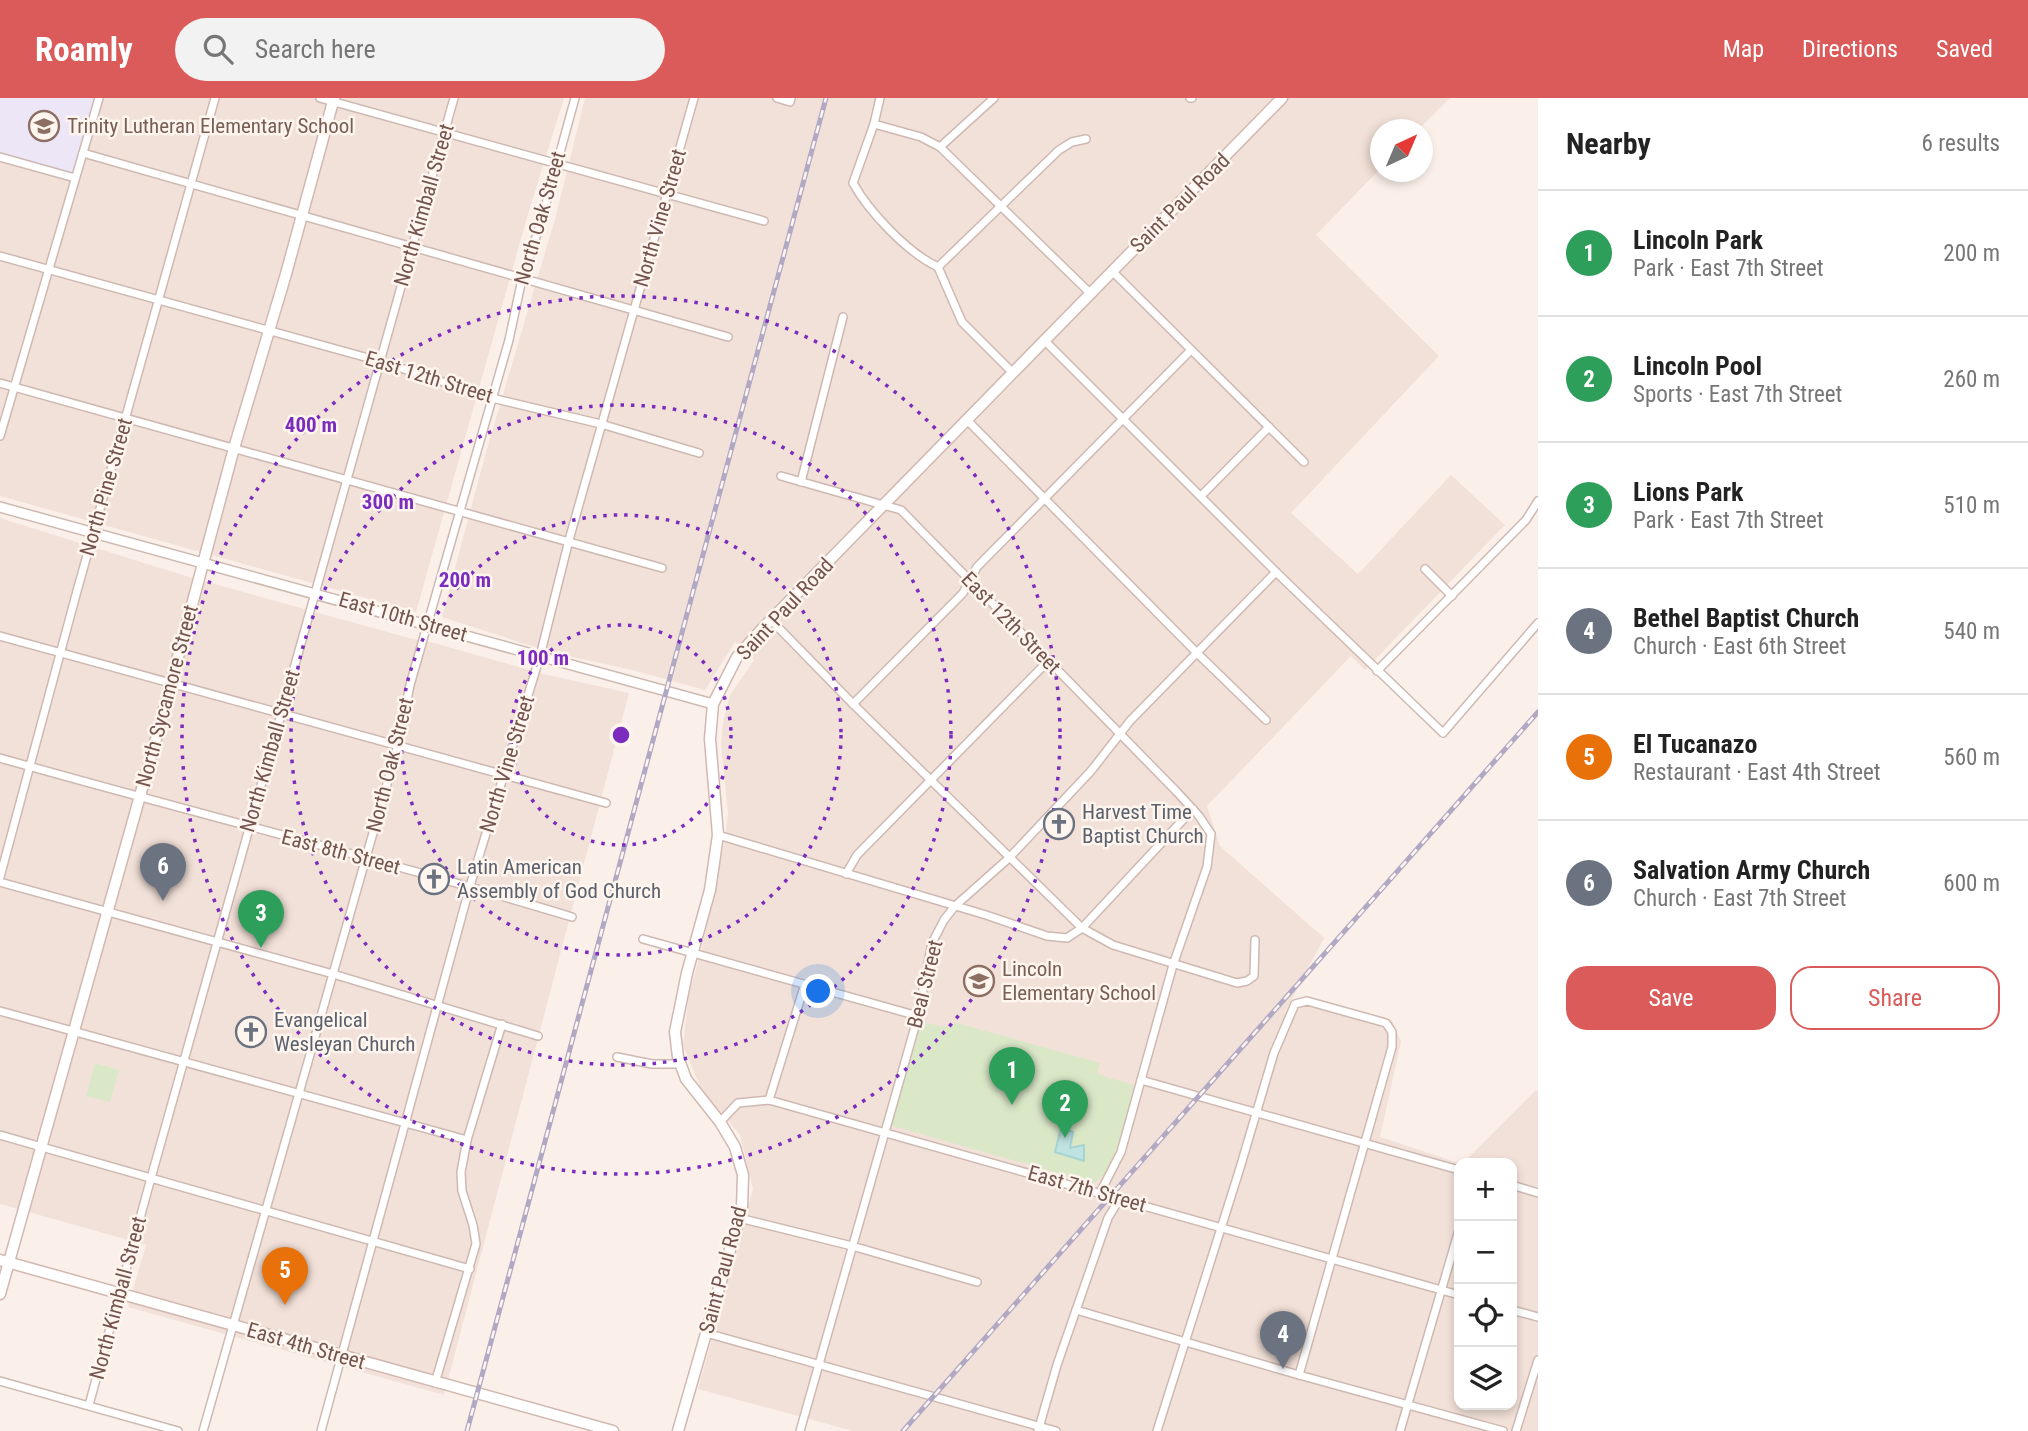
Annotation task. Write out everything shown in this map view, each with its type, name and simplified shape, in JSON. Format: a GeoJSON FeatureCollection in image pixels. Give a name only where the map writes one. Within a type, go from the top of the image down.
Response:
{"type":"FeatureCollection","features":[{"type":"Feature","properties":{"kind":"main road","name":"North Sycamore Street"},"geometry":{"type":"LineString","coordinates":[[0,1294],[5,1261],[41,1147],[234,449],[334,100]]}},
{"type":"Feature","properties":{"kind":"main road","name":"Saint Paul Road"},"geometry":{"type":"LineString","coordinates":[[678,1431],[742,1208],[743,1175],[735,1147],[720,1122],[686,1079],[675,1032],[692,953],[710,890],[718,835],[710,739],[713,704],[737,657],[771,620],[1113,272],[1275,100]]}},
{"type":"Feature","properties":{"kind":"main road","name":"East 4th Street"},"geometry":{"type":"LineString","coordinates":[[5,1261],[613,1431]]}},
{"type":"Feature","properties":{"kind":"street"},"geometry":{"type":"LineString","coordinates":[[0,436],[99,98]]}},
{"type":"Feature","properties":{"kind":"street","name":"North Pine Street"},"geometry":{"type":"LineString","coordinates":[[0,879],[60,651],[215,98]]}},
{"type":"Feature","properties":{"kind":"street"},"geometry":{"type":"LineString","coordinates":[[320,98],[764,221]]}},
{"type":"Feature","properties":{"kind":"street","name":"North Kimball Street"},"geometry":{"type":"LineString","coordinates":[[89,1405],[454,98]]}},
{"type":"Feature","properties":{"kind":"street","name":"North Oak Street"},"geometry":{"type":"LineString","coordinates":[[203,1431],[398,745],[426,625],[509,340],[522,279],[541,222],[575,98]]}},
{"type":"Feature","properties":{"kind":"street","name":"North Vine Street"},"geometry":{"type":"LineString","coordinates":[[321,1431],[470,886],[540,656],[601,424],[694,98]]}},
{"type":"Feature","properties":{"kind":"street"},"geometry":{"type":"LineString","coordinates":[[777,98],[790,102],[791,98]]}},
{"type":"Feature","properties":{"kind":"street"},"geometry":{"type":"LineString","coordinates":[[880,98],[874,124],[853,183],[865,205],[922,260],[938,267],[962,322],[1013,373]]}},
{"type":"Feature","properties":{"kind":"street"},"geometry":{"type":"LineString","coordinates":[[940,147],[994,98]]}},
{"type":"Feature","properties":{"kind":"street"},"geometry":{"type":"LineString","coordinates":[[874,124],[921,137],[940,147],[1091,294]]}},
{"type":"Feature","properties":{"kind":"street"},"geometry":{"type":"LineString","coordinates":[[938,267],[1059,149],[1086,139]]}},
{"type":"Feature","properties":{"kind":"street"},"geometry":{"type":"LineString","coordinates":[[83,153],[728,337]]}},
{"type":"Feature","properties":{"kind":"street"},"geometry":{"type":"LineString","coordinates":[[0,158],[75,178]]}},
{"type":"Feature","properties":{"kind":"street","name":"East 12th Street"},"geometry":{"type":"LineString","coordinates":[[0,256],[379,361],[492,398],[601,424],[699,453]]}},
{"type":"Feature","properties":{"kind":"street"},"geometry":{"type":"LineString","coordinates":[[1113,272],[1304,462]]}},
{"type":"Feature","properties":{"kind":"street"},"geometry":{"type":"LineString","coordinates":[[801,482],[843,317]]}},
{"type":"Feature","properties":{"kind":"street"},"geometry":{"type":"LineString","coordinates":[[1045,341],[1276,572],[1443,733],[1538,623]]}},
{"type":"Feature","properties":{"kind":"street"},"geometry":{"type":"LineString","coordinates":[[853,704],[963,593],[977,567],[1191,350]]}},
{"type":"Feature","properties":{"kind":"street"},"geometry":{"type":"LineString","coordinates":[[0,383],[662,568]]}},
{"type":"Feature","properties":{"kind":"street"},"geometry":{"type":"LineString","coordinates":[[967,420],[1266,720]]}},
{"type":"Feature","properties":{"kind":"street"},"geometry":{"type":"LineString","coordinates":[[1201,496],[1269,427]]}},
{"type":"Feature","properties":{"kind":"street","name":"East 12th Street"},"geometry":{"type":"LineString","coordinates":[[781,476],[901,510],[1193,809],[1211,834],[1207,867],[1173,965]]}},
{"type":"Feature","properties":{"kind":"street"},"geometry":{"type":"LineString","coordinates":[[1377,671],[1526,520],[1538,501]]}},
{"type":"Feature","properties":{"kind":"street","name":"East 10th Street"},"geometry":{"type":"LineString","coordinates":[[0,507],[713,704]]}},
{"type":"Feature","properties":{"kind":"street"},"geometry":{"type":"LineString","coordinates":[[1425,569],[1452,596]]}},
{"type":"Feature","properties":{"kind":"street","name":"Beal Street"},"geometry":{"type":"LineString","coordinates":[[800,1431],[918,1016],[932,943],[944,920],[955,906],[1009,858],[1091,771],[1130,721],[1276,572]]}},
{"type":"Feature","properties":{"kind":"street"},"geometry":{"type":"LineString","coordinates":[[771,620],[1082,929],[1113,945],[1237,983],[1254,976],[1255,940]]}},
{"type":"Feature","properties":{"kind":"street"},"geometry":{"type":"LineString","coordinates":[[0,636],[606,803]]}},
{"type":"Feature","properties":{"kind":"street"},"geometry":{"type":"LineString","coordinates":[[846,874],[857,855],[1048,661]]}},
{"type":"Feature","properties":{"kind":"street","name":"East 8th Street"},"geometry":{"type":"LineString","coordinates":[[0,758],[249,828],[470,886],[572,917]]}},
{"type":"Feature","properties":{"kind":"street"},"geometry":{"type":"LineString","coordinates":[[718,835],[1047,936],[1067,938],[1082,929],[1193,809]]}},
{"type":"Feature","properties":{"kind":"street"},"geometry":{"type":"LineString","coordinates":[[0,879],[538,1036]]}},
{"type":"Feature","properties":{"kind":"street"},"geometry":{"type":"LineString","coordinates":[[643,939],[918,1016]]}},
{"type":"Feature","properties":{"kind":"street"},"geometry":{"type":"LineString","coordinates":[[1100,1193],[1121,1152],[1173,965]]}},
{"type":"Feature","properties":{"kind":"street"},"geometry":{"type":"LineString","coordinates":[[769,1100],[805,984]]}},
{"type":"Feature","properties":{"kind":"street"},"geometry":{"type":"LineString","coordinates":[[1157,1431],[1222,1228],[1274,1052],[1295,1004],[1307,1001],[1386,1023],[1392,1032],[1392,1047],[1299,1375]]}},
{"type":"Feature","properties":{"kind":"street"},"geometry":{"type":"LineString","coordinates":[[0,1011],[467,1140]]}},
{"type":"Feature","properties":{"kind":"street"},"geometry":{"type":"LineString","coordinates":[[435,1382],[476,1244],[462,1191],[461,1172],[467,1140],[502,1024]]}},
{"type":"Feature","properties":{"kind":"street"},"geometry":{"type":"LineString","coordinates":[[617,1057],[652,1064],[681,1064]]}},
{"type":"Feature","properties":{"kind":"street"},"geometry":{"type":"LineString","coordinates":[[1142,1080],[1454,1168]]}},
{"type":"Feature","properties":{"kind":"street","name":"East 7th Street"},"geometry":{"type":"LineString","coordinates":[[720,1122],[738,1103],[769,1100],[1454,1294]]}},
{"type":"Feature","properties":{"kind":"street"},"geometry":{"type":"LineString","coordinates":[[0,1135],[470,1269]]}},
{"type":"Feature","properties":{"kind":"street"},"geometry":{"type":"LineString","coordinates":[[1517,1187],[1538,1193]]}},
{"type":"Feature","properties":{"kind":"street"},"geometry":{"type":"LineString","coordinates":[[1039,1429],[1108,1218],[1120,1198]]}},
{"type":"Feature","properties":{"kind":"street"},"geometry":{"type":"LineString","coordinates":[[739,1218],[852,1245],[977,1282]]}},
{"type":"Feature","properties":{"kind":"street"},"geometry":{"type":"LineString","coordinates":[[1400,1431],[1454,1247]]}},
{"type":"Feature","properties":{"kind":"street"},"geometry":{"type":"LineString","coordinates":[[1076,1310],[1503,1431]]}},
{"type":"Feature","properties":{"kind":"street"},"geometry":{"type":"LineString","coordinates":[[1517,1312],[1538,1318]]}},
{"type":"Feature","properties":{"kind":"street"},"geometry":{"type":"LineString","coordinates":[[706,1333],[1039,1429],[1056,1431]]}},
{"type":"Feature","properties":{"kind":"street"},"geometry":{"type":"LineString","coordinates":[[1516,1431],[1538,1360]]}},
{"type":"Feature","properties":{"kind":"street"},"geometry":{"type":"LineString","coordinates":[[0,1381],[178,1431]]}},
{"type":"Feature","properties":{"kind":"shaded area"},"geometry":{"type":"Polygon","coordinates":[[[0,98],[564,98],[528,214],[416,612],[0,496],[0,98]]]}},
{"type":"Feature","properties":{"kind":"shaded area","name":"Trinity Lutheran Elementary School"},"geometry":{"type":"Polygon","coordinates":[[[0,98],[96,98],[75,173],[0,153],[0,98]]]}},
{"type":"Feature","properties":{"kind":"shaded area"},"geometry":{"type":"Polygon","coordinates":[[[585,98],[1450,98],[1429,119],[1370,119],[1370,179],[1316,235],[1439,356],[1291,513],[1358,574],[1451,475],[1505,525],[1365,670],[1351,656],[1207,806],[1220,846],[1324,938],[1284,1014],[1304,996],[1392,1020],[1401,1042],[1380,1137],[1454,1161],[1454,1410],[1517,1410],[1517,1158],[1468,1158],[1536,1090],[1538,1092],[1538,1431],[853,1431],[698,1389],[753,1189],[740,1135],[701,1089],[683,1045],[689,993],[702,948],[724,845],[728,813],[721,744],[723,722],[730,695],[754,660],[735,642],[705,690],[550,652],[442,617],[486,452],[555,219],[585,98]]]}},
{"type":"Feature","properties":{"kind":"shaded area"},"geometry":{"type":"Polygon","coordinates":[[[0,518],[186,576],[544,674],[629,693],[444,1395],[128,1307],[146,1245],[0,1204],[0,518]]]}},
{"type":"Feature","properties":{"kind":"green space"},"geometry":{"type":"Polygon","coordinates":[[[924,1022],[943,1027],[957,1023],[1100,1063],[1097,1074],[1134,1085],[1120,1140],[1101,1178],[1093,1183],[893,1126],[891,1124],[918,1026],[924,1022]]]}},
{"type":"Feature","properties":{"kind":"green space"},"geometry":{"type":"Polygon","coordinates":[[[95,1063],[119,1070],[110,1102],[86,1096],[95,1063]]]}},
{"type":"Feature","properties":{"kind":"water"},"geometry":{"type":"Polygon","coordinates":[[[1061,1128],[1073,1132],[1070,1148],[1084,1145],[1084,1161],[1055,1152],[1061,1128]]]}},
{"type":"Feature","properties":{"kind":"railway"},"geometry":{"type":"LineString","coordinates":[[467,1431],[826,98]]}},
{"type":"Feature","properties":{"kind":"railway"},"geometry":{"type":"LineString","coordinates":[[903,1431],[1538,712]]}},
{"type":"Feature","properties":{"kind":"place","name":"Trinity Lutheran Elementary School"},"geometry":{"type":"Point","coordinates":[44,126]}},
{"type":"Feature","properties":{"kind":"place","name":"Harvest Time Baptist Church"},"geometry":{"type":"Point","coordinates":[1059,824]}},
{"type":"Feature","properties":{"kind":"place","name":"Latin American Assembly of God Church"},"geometry":{"type":"Point","coordinates":[434,879]}},
{"type":"Feature","properties":{"kind":"place","name":"Salvation Army Church"},"geometry":{"type":"Point","coordinates":[163,901]}},
{"type":"Feature","properties":{"kind":"place","name":"Lions Park"},"geometry":{"type":"Point","coordinates":[261,948]}},
{"type":"Feature","properties":{"kind":"place","name":"Lincoln Elementary School"},"geometry":{"type":"Point","coordinates":[979,981]}},
{"type":"Feature","properties":{"kind":"place","name":"Evangelical Wesleyan Church"},"geometry":{"type":"Point","coordinates":[251,1032]}},
{"type":"Feature","properties":{"kind":"place","name":"Lincoln Park"},"geometry":{"type":"Point","coordinates":[1012,1105]}},
{"type":"Feature","properties":{"kind":"place","name":"Lincoln Pool"},"geometry":{"type":"Point","coordinates":[1065,1138]}},
{"type":"Feature","properties":{"kind":"place","name":"El Tucanazo"},"geometry":{"type":"Point","coordinates":[285,1305]}},
{"type":"Feature","properties":{"kind":"place","name":"Bethel Baptist Church"},"geometry":{"type":"Point","coordinates":[1283,1369]}}]}
